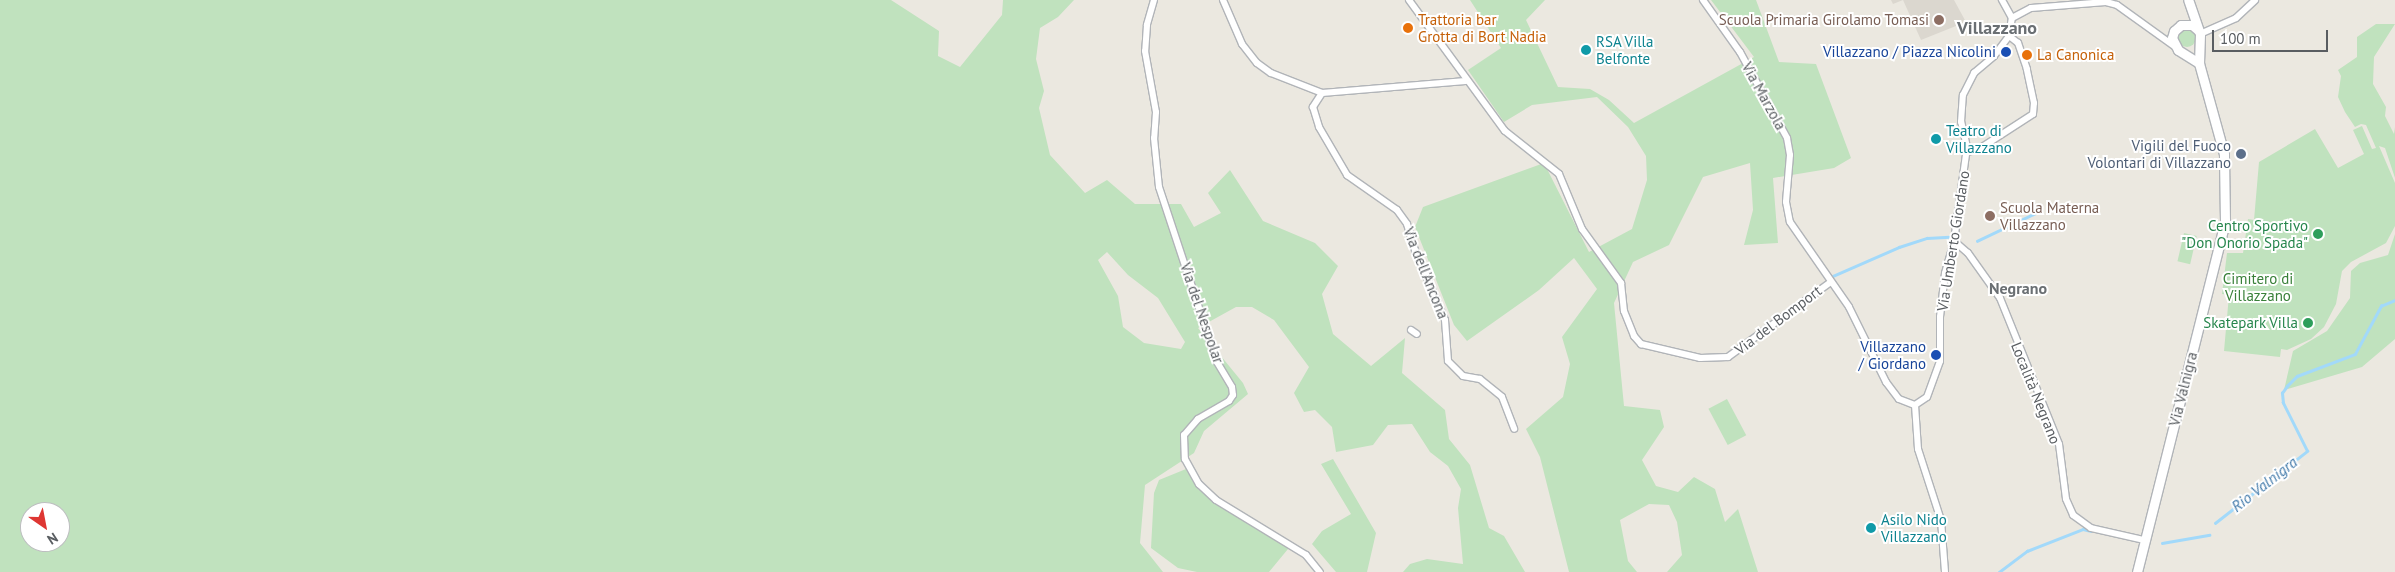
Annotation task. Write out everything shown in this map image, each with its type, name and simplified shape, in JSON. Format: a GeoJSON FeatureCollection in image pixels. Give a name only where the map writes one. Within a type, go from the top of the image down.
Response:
{"type":"FeatureCollection","features":[{"type":"Feature","properties":{"kind":"main road"},"geometry":{"type":"LineString","coordinates":[[2179,49],[2191,52],[2199,44],[2199,32],[2188,2]]}},
{"type":"Feature","properties":{"kind":"main road"},"geometry":{"type":"LineString","coordinates":[[2188,2],[2184,24],[2174,31],[2179,49],[2199,63]]}},
{"type":"Feature","properties":{"kind":"main road"},"geometry":{"type":"LineString","coordinates":[[2184,24],[2199,32]]}},
{"type":"Feature","properties":{"kind":"main road","name":"Via Valnigra"},"geometry":{"type":"LineString","coordinates":[[2137,572],[2225,221],[2224,154],[2199,63],[2199,44]]}},
{"type":"Feature","properties":{"kind":"street","name":"Via del Nespolar"},"geometry":{"type":"LineString","coordinates":[[1154,0],[1147,26],[1145,51],[1156,112],[1154,138],[1159,186],[1217,362],[1232,388],[1228,401],[1198,419],[1184,435],[1185,459],[1199,484],[1216,500],[1296,548],[1320,572]]}},
{"type":"Feature","properties":{"kind":"street"},"geometry":{"type":"LineString","coordinates":[[1223,0],[1242,44],[1257,63],[1271,73],[1322,92],[1466,81]]}},
{"type":"Feature","properties":{"kind":"street","name":"Via del Bomport"},"geometry":{"type":"LineString","coordinates":[[1409,0],[1458,65],[1466,81],[1505,131],[1559,174],[1582,229],[1621,283],[1624,311],[1634,336],[1641,344],[1700,358],[1728,357],[1831,282]]}},
{"type":"Feature","properties":{"kind":"street","name":"Via Marzola"},"geometry":{"type":"LineString","coordinates":[[1702,0],[1740,52],[1780,121],[1790,155],[1786,202],[1790,222],[1857,321],[1886,382],[1899,399],[1912,405]]}},
{"type":"Feature","properties":{"kind":"street"},"geometry":{"type":"LineString","coordinates":[[1967,152],[1979,149],[2033,114],[2034,103],[2028,69],[2018,44],[2009,36],[2012,18],[2002,0]]}},
{"type":"Feature","properties":{"kind":"street"},"geometry":{"type":"LineString","coordinates":[[2199,32],[2236,18],[2255,0]]}},
{"type":"Feature","properties":{"kind":"street"},"geometry":{"type":"LineString","coordinates":[[2012,18],[2032,8],[2106,2],[2117,5],[2179,49]]}},
{"type":"Feature","properties":{"kind":"street"},"geometry":{"type":"LineString","coordinates":[[2156,32],[2174,31]]}},
{"type":"Feature","properties":{"kind":"street","name":"Via Umberto Giordano"},"geometry":{"type":"LineString","coordinates":[[1912,405],[1927,397],[1938,370],[1940,317],[1945,273],[1954,242],[1967,152],[1961,122],[1963,95],[1974,73],[2001,48],[2009,36]]}},
{"type":"Feature","properties":{"kind":"street","name":"Via dell'Ancona"},"geometry":{"type":"LineString","coordinates":[[1322,92],[1313,107],[1319,127],[1346,175],[1397,210],[1407,224],[1415,250],[1445,320],[1448,361],[1463,376],[1480,379],[1502,397],[1514,430]]}},
{"type":"Feature","properties":{"kind":"street","name":"Località Negrano"},"geometry":{"type":"LineString","coordinates":[[1954,242],[1968,253],[2000,298],[2021,356],[2059,444],[2066,499],[2073,515],[2090,528],[2144,540]]}},
{"type":"Feature","properties":{"kind":"street"},"geometry":{"type":"LineString","coordinates":[[1411,330],[1417,334]]}},
{"type":"Feature","properties":{"kind":"street"},"geometry":{"type":"LineString","coordinates":[[1912,405],[1918,448],[1942,520],[1946,572]]}},
{"type":"Feature","properties":{"kind":"shaded area","name":"Scuola Primaria Girolamo Tomasi"},"geometry":{"type":"Polygon","coordinates":[[[1891,0],[1903,0],[1893,4],[1891,0]]]}},
{"type":"Feature","properties":{"kind":"shaded area","name":"Scuola Primaria Girolamo Tomasi"},"geometry":{"type":"Polygon","coordinates":[[[1903,0],[1954,0],[1966,22],[1921,40],[1903,0]]]}},
{"type":"Feature","properties":{"kind":"green space"},"geometry":{"type":"Polygon","coordinates":[[[0,0],[891,0],[939,31],[938,56],[960,67],[1002,15],[1003,0],[1074,0],[1058,17],[1040,28],[1036,59],[1044,91],[1039,108],[1050,155],[1085,193],[1107,180],[1135,204],[1181,204],[1194,227],[1221,213],[1208,193],[1230,170],[1263,221],[1315,243],[1338,266],[1322,294],[1333,334],[1371,366],[1405,338],[1402,373],[1445,410],[1449,439],[1470,465],[1489,528],[1504,536],[1525,572],[1403,572],[1410,564],[1427,559],[1463,564],[1458,508],[1461,489],[1448,466],[1430,452],[1412,424],[1388,425],[1373,445],[1336,452],[1332,427],[1315,410],[1304,412],[1294,393],[1309,367],[1274,320],[1252,307],[1236,307],[1198,328],[1243,383],[1248,394],[1204,431],[1194,453],[1145,485],[1140,543],[1163,572],[0,572],[0,0]],[[1107,252],[1098,260],[1118,296],[1123,327],[1144,343],[1181,349],[1185,342],[1158,298],[1128,275],[1107,252]]]}},
{"type":"Feature","properties":{"kind":"green space"},"geometry":{"type":"Polygon","coordinates":[[[1470,0],[1545,0],[1526,20],[1558,87],[1590,89],[1609,100],[1634,123],[1754,57],[1711,0],[1756,0],[1779,62],[1816,64],[1851,158],[1834,168],[1773,178],[1778,243],[1744,245],[1753,210],[1750,163],[1703,177],[1669,245],[1633,262],[1614,303],[1624,406],[1660,410],[1664,427],[1642,460],[1656,486],[1678,492],[1694,477],[1715,489],[1725,522],[1738,509],[1758,572],[1667,572],[1682,555],[1677,522],[1669,505],[1649,504],[1620,520],[1628,561],[1637,572],[1569,572],[1540,457],[1526,429],[1563,397],[1570,364],[1562,337],[1597,289],[1574,258],[1539,290],[1467,341],[1454,325],[1415,227],[1423,207],[1544,163],[1589,252],[1632,229],[1647,180],[1646,156],[1628,127],[1597,97],[1532,105],[1504,122],[1468,70],[1501,48],[1470,0]]]}},
{"type":"Feature","properties":{"kind":"green space","name":"Centro Sportivo \"Don Onorio Spada\""},"geometry":{"type":"Polygon","coordinates":[[[2376,24],[2395,24],[2374,57],[2373,84],[2386,107],[2385,116],[2394,134],[2395,127],[2395,178],[2385,148],[2379,146],[2395,183],[2395,226],[2386,243],[2351,262],[2342,271],[2336,304],[2324,327],[2311,339],[2287,350],[2281,349],[2280,357],[2224,351],[2229,295],[2222,294],[2227,253],[2243,253],[2248,219],[2254,220],[2259,162],[2315,129],[2338,168],[2364,154],[2353,130],[2362,126],[2372,149],[2376,148],[2366,125],[2361,124],[2355,127],[2345,112],[2338,97],[2341,76],[2338,70],[2357,57],[2357,37],[2376,24]]]}},
{"type":"Feature","properties":{"kind":"green space"},"geometry":{"type":"Polygon","coordinates":[[[2187,29],[2195,34],[2196,38],[2191,46],[2187,47],[2179,42],[2178,38],[2183,30],[2187,29]]]}},
{"type":"Feature","properties":{"kind":"green space"},"geometry":{"type":"Polygon","coordinates":[[[2184,233],[2197,236],[2190,264],[2177,261],[2184,233]]]}},
{"type":"Feature","properties":{"kind":"green space"},"geometry":{"type":"Polygon","coordinates":[[[2395,234],[2395,339],[2362,367],[2284,390],[2293,351],[2327,331],[2350,298],[2351,271],[2360,263],[2388,255],[2395,234]]]}},
{"type":"Feature","properties":{"kind":"green space"},"geometry":{"type":"Polygon","coordinates":[[[1727,399],[1746,435],[1728,445],[1708,409],[1727,399]]]}},
{"type":"Feature","properties":{"kind":"green space"},"geometry":{"type":"Polygon","coordinates":[[[1333,459],[1376,533],[1367,572],[1336,572],[1312,544],[1322,531],[1351,514],[1321,464],[1333,459]]]}},
{"type":"Feature","properties":{"kind":"green space"},"geometry":{"type":"Polygon","coordinates":[[[1186,469],[1198,488],[1215,503],[1285,544],[1288,549],[1269,572],[1197,572],[1178,568],[1151,548],[1154,493],[1159,480],[1186,469]]]}},
{"type":"Feature","properties":{"kind":"waterway"},"geometry":{"type":"LineString","coordinates":[[1977,241],[2040,211]]}},
{"type":"Feature","properties":{"kind":"waterway"},"geometry":{"type":"LineString","coordinates":[[1833,276],[1899,247],[1927,238],[1949,237]]}},
{"type":"Feature","properties":{"kind":"waterway","name":"Rio Valnigra"},"geometry":{"type":"LineString","coordinates":[[2215,523],[2307,451],[2283,403],[2282,393],[2287,386],[2297,376],[2355,354],[2381,306],[2395,300]]}},
{"type":"Feature","properties":{"kind":"waterway","name":"Rio Valnigra"},"geometry":{"type":"LineString","coordinates":[[1999,572],[2027,551],[2083,529],[2091,531]]}},
{"type":"Feature","properties":{"kind":"waterway","name":"Rio Valnigra"},"geometry":{"type":"LineString","coordinates":[[2162,543],[2209,535]]}},
{"type":"Feature","properties":{"kind":"place","name":"Scuola Primaria Girolamo Tomasi"},"geometry":{"type":"Point","coordinates":[1939,20]}},
{"type":"Feature","properties":{"kind":"place","name":"Trattoria bar Grotta di Bort Nadia"},"geometry":{"type":"Point","coordinates":[1408,28]}},
{"type":"Feature","properties":{"kind":"place","name":"RSA Villa Belfonte"},"geometry":{"type":"Point","coordinates":[1586,50]}},
{"type":"Feature","properties":{"kind":"place","name":"Villazzano / Piazza Nicolini"},"geometry":{"type":"Point","coordinates":[2006,52]}},
{"type":"Feature","properties":{"kind":"place","name":"La Canonica"},"geometry":{"type":"Point","coordinates":[2027,55]}},
{"type":"Feature","properties":{"kind":"place","name":"Teatro di Villazzano"},"geometry":{"type":"Point","coordinates":[1936,139]}},
{"type":"Feature","properties":{"kind":"place","name":"Vigili del Fuoco Volontari di Villazzano"},"geometry":{"type":"Point","coordinates":[2241,154]}},
{"type":"Feature","properties":{"kind":"place","name":"Scuola Materna Villazzano"},"geometry":{"type":"Point","coordinates":[1990,216]}},
{"type":"Feature","properties":{"kind":"place","name":"Centro Sportivo \"Don Onorio Spada\""},"geometry":{"type":"Point","coordinates":[2318,234]}},
{"type":"Feature","properties":{"kind":"place","name":"Skatepark Villa"},"geometry":{"type":"Point","coordinates":[2308,323]}},
{"type":"Feature","properties":{"kind":"place","name":"Villazzano / Giordano"},"geometry":{"type":"Point","coordinates":[1936,355]}},
{"type":"Feature","properties":{"kind":"place","name":"Asilo Nido Villazzano"},"geometry":{"type":"Point","coordinates":[1871,528]}},
{"type":"Feature","properties":{"kind":"district","name":"Villazzano"},"geometry":{"type":"Point","coordinates":[1997,28]}},
{"type":"Feature","properties":{"kind":"district","name":"Negrano"},"geometry":{"type":"Point","coordinates":[2018,288]}},
{"type":"Feature","properties":{"kind":"park label","name":"Cimitero di Villazzano"},"geometry":{"type":"Point","coordinates":[2258,286]}}]}
